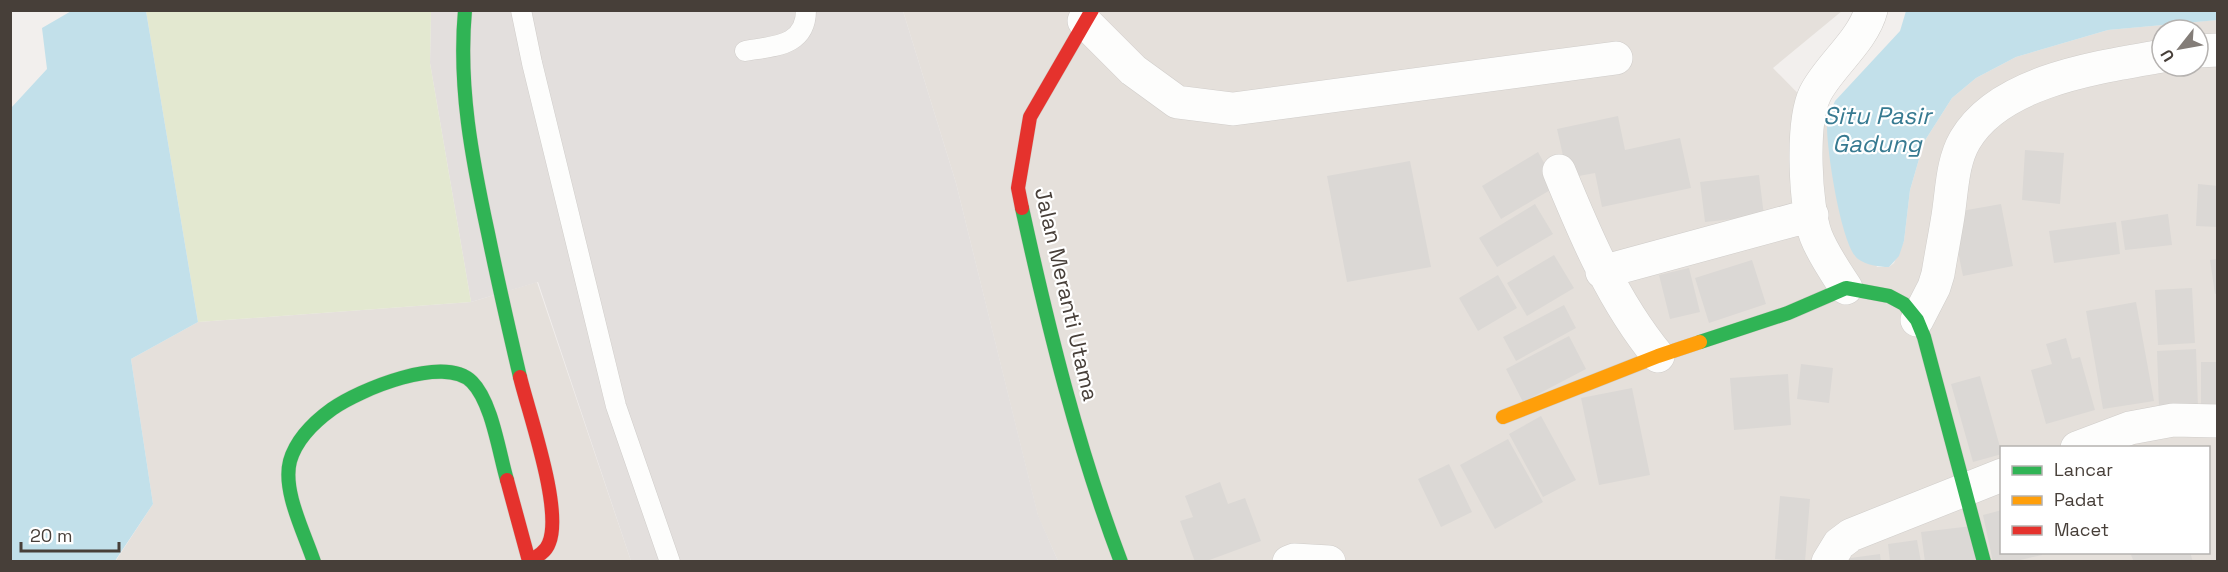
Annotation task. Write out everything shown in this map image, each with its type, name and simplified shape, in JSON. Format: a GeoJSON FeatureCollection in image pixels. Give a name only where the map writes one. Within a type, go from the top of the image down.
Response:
{"type":"FeatureCollection","features":[{"type":"Feature","properties":{"kind":"street"},"geometry":{"type":"LineString","coordinates":[[314,561],[289,486],[288,470],[292,454],[312,426],[340,404],[394,381],[428,373],[452,372],[472,382],[486,405],[529,561],[547,549],[553,528],[549,496],[507,325],[471,149],[462,63],[465,10]]}},
{"type":"Feature","properties":{"kind":"street"},"geometry":{"type":"LineString","coordinates":[[1846,288],[1820,243],[1812,215],[1806,150],[1808,120],[1814,95],[1863,28],[1871,10]]}},
{"type":"Feature","properties":{"kind":"street"},"geometry":{"type":"LineString","coordinates":[[1088,16],[1133,70],[1177,102],[1233,109],[1617,58]]}},
{"type":"Feature","properties":{"kind":"street","name":"Jalan Meranti Utama"},"geometry":{"type":"LineString","coordinates":[[1088,16],[1030,117],[1018,188],[1044,310],[1104,517],[1121,561]]}},
{"type":"Feature","properties":{"kind":"street"},"geometry":{"type":"LineString","coordinates":[[1917,320],[1935,287],[1954,170],[1965,140],[1983,118],[2005,101],[2040,84],[2076,72],[2150,58]]}},
{"type":"Feature","properties":{"kind":"street"},"geometry":{"type":"LineString","coordinates":[[1559,171],[1602,272],[1626,314],[1658,356]]}},
{"type":"Feature","properties":{"kind":"street"},"geometry":{"type":"LineString","coordinates":[[1602,272],[1812,215]]}},
{"type":"Feature","properties":{"kind":"street"},"geometry":{"type":"LineString","coordinates":[[1503,417],[1658,356],[1788,313],[1846,288],[1889,296],[1904,304],[1917,320],[1924,337],[1984,561]]}},
{"type":"Feature","properties":{"kind":"street"},"geometry":{"type":"LineString","coordinates":[[2080,446],[2130,428],[2174,420],[2217,421]]}},
{"type":"Feature","properties":{"kind":"street"},"geometry":{"type":"LineString","coordinates":[[1828,561],[1839,544],[1851,535],[2000,475]]}},
{"type":"Feature","properties":{"kind":"street"},"geometry":{"type":"LineString","coordinates":[[1289,561],[1329,561]]}},
{"type":"Feature","properties":{"kind":"lane"},"geometry":{"type":"LineString","coordinates":[[521,10],[616,406],[670,561]]}},
{"type":"Feature","properties":{"kind":"lane"},"geometry":{"type":"LineString","coordinates":[[745,51],[780,45],[797,37],[805,26],[806,10]]}},
{"type":"Feature","properties":{"kind":"shaded area"},"geometry":{"type":"Polygon","coordinates":[[[431,11],[903,11],[956,183],[1038,515],[1058,561],[631,561],[538,282],[471,302],[430,63],[431,11]]]}},
{"type":"Feature","properties":{"kind":"shaded area"},"geometry":{"type":"Polygon","coordinates":[[[903,11],[1842,11],[1773,68],[1827,123],[1829,143],[1877,267],[1889,267],[1894,263],[1904,241],[1910,190],[1924,142],[1952,98],[1976,78],[2016,57],[2108,30],[2150,26],[2150,78],[2210,78],[2210,21],[2217,20],[2217,561],[1058,561],[1038,516],[956,183],[903,11]]]}},
{"type":"Feature","properties":{"kind":"shaded area"},"geometry":{"type":"Polygon","coordinates":[[[537,282],[631,561],[115,562],[153,504],[131,359],[198,322],[471,302],[537,282]]]}},
{"type":"Feature","properties":{"kind":"green space"},"geometry":{"type":"Polygon","coordinates":[[[146,11],[431,11],[430,63],[471,302],[198,322],[146,11]]]}},
{"type":"Feature","properties":{"kind":"water"},"geometry":{"type":"Polygon","coordinates":[[[73,10],[146,11],[198,322],[131,359],[153,504],[115,561],[11,561],[11,108],[47,69],[42,28],[73,10]]]}},
{"type":"Feature","properties":{"kind":"water","name":"Situ Pasir Gadung"},"geometry":{"type":"Polygon","coordinates":[[[2217,10],[2218,20],[2150,18],[2150,26],[2108,30],[2016,57],[1976,78],[1952,98],[1924,142],[1910,190],[1904,241],[1899,256],[1889,267],[1881,267],[1858,259],[1846,236],[1832,173],[1827,123],[1835,101],[1900,31],[1906,11],[2217,10]]]}},
{"type":"Feature","properties":{"kind":"building"},"geometry":{"type":"Polygon","coordinates":[[[1618,116],[1625,150],[1680,138],[1691,188],[1602,207],[1595,173],[1568,178],[1557,129],[1618,116]]]}},
{"type":"Feature","properties":{"kind":"building"},"geometry":{"type":"Polygon","coordinates":[[[2025,150],[2064,153],[2060,204],[2022,200],[2025,150]]]}},
{"type":"Feature","properties":{"kind":"building"},"geometry":{"type":"Polygon","coordinates":[[[1538,152],[1557,186],[1501,219],[1482,186],[1538,152]]]}},
{"type":"Feature","properties":{"kind":"building"},"geometry":{"type":"Polygon","coordinates":[[[1410,161],[1431,267],[1347,282],[1327,176],[1410,161]]]}},
{"type":"Feature","properties":{"kind":"building"},"geometry":{"type":"Polygon","coordinates":[[[1759,175],[1764,216],[1705,222],[1700,182],[1759,175]]]}},
{"type":"Feature","properties":{"kind":"building"},"geometry":{"type":"Polygon","coordinates":[[[2198,184],[2218,186],[2218,227],[2196,226],[2198,184]]]}},
{"type":"Feature","properties":{"kind":"building"},"geometry":{"type":"Polygon","coordinates":[[[1535,204],[1553,234],[1497,267],[1479,238],[1535,204]]]}},
{"type":"Feature","properties":{"kind":"building"},"geometry":{"type":"Polygon","coordinates":[[[2001,204],[2013,266],[1963,276],[1950,213],[2001,204]]]}},
{"type":"Feature","properties":{"kind":"building"},"geometry":{"type":"Polygon","coordinates":[[[2168,214],[2172,245],[2125,250],[2121,221],[2168,214]]]}},
{"type":"Feature","properties":{"kind":"building"},"geometry":{"type":"Polygon","coordinates":[[[2116,222],[2120,254],[2054,263],[2049,231],[2116,222]]]}},
{"type":"Feature","properties":{"kind":"building"},"geometry":{"type":"Polygon","coordinates":[[[1554,255],[1574,288],[1527,316],[1507,283],[1554,255]]]}},
{"type":"Feature","properties":{"kind":"building"},"geometry":{"type":"Polygon","coordinates":[[[2218,259],[2218,293],[2215,294],[2210,260],[2218,259]]]}},
{"type":"Feature","properties":{"kind":"building"},"geometry":{"type":"Polygon","coordinates":[[[1752,260],[1766,304],[1709,323],[1695,278],[1752,260]]]}},
{"type":"Feature","properties":{"kind":"building"},"geometry":{"type":"Polygon","coordinates":[[[1689,268],[1700,312],[1670,319],[1659,275],[1689,268]]]}},
{"type":"Feature","properties":{"kind":"building"},"geometry":{"type":"Polygon","coordinates":[[[1498,275],[1517,308],[1478,331],[1459,298],[1498,275]]]}},
{"type":"Feature","properties":{"kind":"building"},"geometry":{"type":"Polygon","coordinates":[[[2192,288],[2195,343],[2158,345],[2155,290],[2192,288]]]}},
{"type":"Feature","properties":{"kind":"building"},"geometry":{"type":"Polygon","coordinates":[[[2136,302],[2154,401],[2103,409],[2086,311],[2136,302]]]}},
{"type":"Feature","properties":{"kind":"building"},"geometry":{"type":"Polygon","coordinates":[[[1564,305],[1576,328],[1516,361],[1503,337],[1564,305]]]}},
{"type":"Feature","properties":{"kind":"building"},"geometry":{"type":"Polygon","coordinates":[[[1569,336],[1586,369],[1523,402],[1506,369],[1569,336]]]}},
{"type":"Feature","properties":{"kind":"building"},"geometry":{"type":"Polygon","coordinates":[[[2066,338],[2072,359],[2080,357],[2095,410],[2046,424],[2031,370],[2052,364],[2046,344],[2066,338]]]}},
{"type":"Feature","properties":{"kind":"building"},"geometry":{"type":"Polygon","coordinates":[[[2196,349],[2198,408],[2159,408],[2157,351],[2196,349]]]}},
{"type":"Feature","properties":{"kind":"building"},"geometry":{"type":"Polygon","coordinates":[[[2201,362],[2218,362],[2218,411],[2201,410],[2201,362]]]}},
{"type":"Feature","properties":{"kind":"building"},"geometry":{"type":"Polygon","coordinates":[[[1801,364],[1833,368],[1829,403],[1797,399],[1801,364]]]}},
{"type":"Feature","properties":{"kind":"building"},"geometry":{"type":"Polygon","coordinates":[[[1788,374],[1791,425],[1734,430],[1730,378],[1788,374]]]}},
{"type":"Feature","properties":{"kind":"building"},"geometry":{"type":"Polygon","coordinates":[[[1980,376],[2000,447],[2000,455],[1973,462],[1951,384],[1980,376]]]}},
{"type":"Feature","properties":{"kind":"building"},"geometry":{"type":"Polygon","coordinates":[[[1632,388],[1650,475],[1599,485],[1581,398],[1632,388]]]}},
{"type":"Feature","properties":{"kind":"building"},"geometry":{"type":"Polygon","coordinates":[[[1541,416],[1576,480],[1543,497],[1509,434],[1541,416]]]}},
{"type":"Feature","properties":{"kind":"building"},"geometry":{"type":"Polygon","coordinates":[[[1508,439],[1543,502],[1495,529],[1460,465],[1508,439]]]}},
{"type":"Feature","properties":{"kind":"building"},"geometry":{"type":"Polygon","coordinates":[[[1449,464],[1472,512],[1441,527],[1418,479],[1449,464]]]}},
{"type":"Feature","properties":{"kind":"building"},"geometry":{"type":"Polygon","coordinates":[[[1220,482],[1228,504],[1245,498],[1261,541],[1204,562],[1195,562],[1180,521],[1193,517],[1185,496],[1220,482]]]}},
{"type":"Feature","properties":{"kind":"building"},"geometry":{"type":"Polygon","coordinates":[[[1780,496],[1810,499],[1805,562],[1775,559],[1780,496]]]}},
{"type":"Feature","properties":{"kind":"building"},"geometry":{"type":"Polygon","coordinates":[[[2000,511],[2000,554],[2042,555],[2012,562],[1993,562],[1983,515],[2000,511]]]}},
{"type":"Feature","properties":{"kind":"building"},"geometry":{"type":"Polygon","coordinates":[[[1972,526],[1976,562],[1925,562],[1921,532],[1972,526]]]}},
{"type":"Feature","properties":{"kind":"building"},"geometry":{"type":"Polygon","coordinates":[[[1917,540],[1921,562],[1890,562],[1888,544],[1917,540]]]}},
{"type":"Feature","properties":{"kind":"building"},"geometry":{"type":"Polygon","coordinates":[[[1880,554],[1881,562],[1844,562],[1843,559],[1880,554]]]}},
{"type":"Feature","properties":{"kind":"building"},"geometry":{"type":"Polygon","coordinates":[[[2191,554],[2193,562],[2134,562],[2131,555],[2191,554]]]}},
{"type":"Feature","properties":{"kind":"traffic: fast"},"geometry":{"type":"LineString","coordinates":[[465,10],[463,66],[472,150],[520,377]]}},
{"type":"Feature","properties":{"kind":"traffic: fast"},"geometry":{"type":"LineString","coordinates":[[1022,208],[1065,387],[1091,476],[1121,562]]}},
{"type":"Feature","properties":{"kind":"traffic: fast"},"geometry":{"type":"LineString","coordinates":[[1700,342],[1788,313],[1846,288],[1889,296],[1904,304],[1917,320],[1924,337],[1984,562]]}},
{"type":"Feature","properties":{"kind":"traffic: fast"},"geometry":{"type":"LineString","coordinates":[[314,562],[292,499],[288,473],[290,461],[301,439],[312,426],[332,409],[361,393],[423,373],[459,374],[472,382],[485,402],[507,480]]}},
{"type":"Feature","properties":{"kind":"traffic: slow"},"geometry":{"type":"LineString","coordinates":[[1503,417],[1658,356],[1700,342]]}},
{"type":"Feature","properties":{"kind":"traffic: jam"},"geometry":{"type":"LineString","coordinates":[[1022,208],[1018,188],[1030,117],[1092,10]]}},
{"type":"Feature","properties":{"kind":"traffic: jam"},"geometry":{"type":"LineString","coordinates":[[507,480],[529,561],[548,546],[552,528],[552,508],[543,462],[520,377]]}}]}
